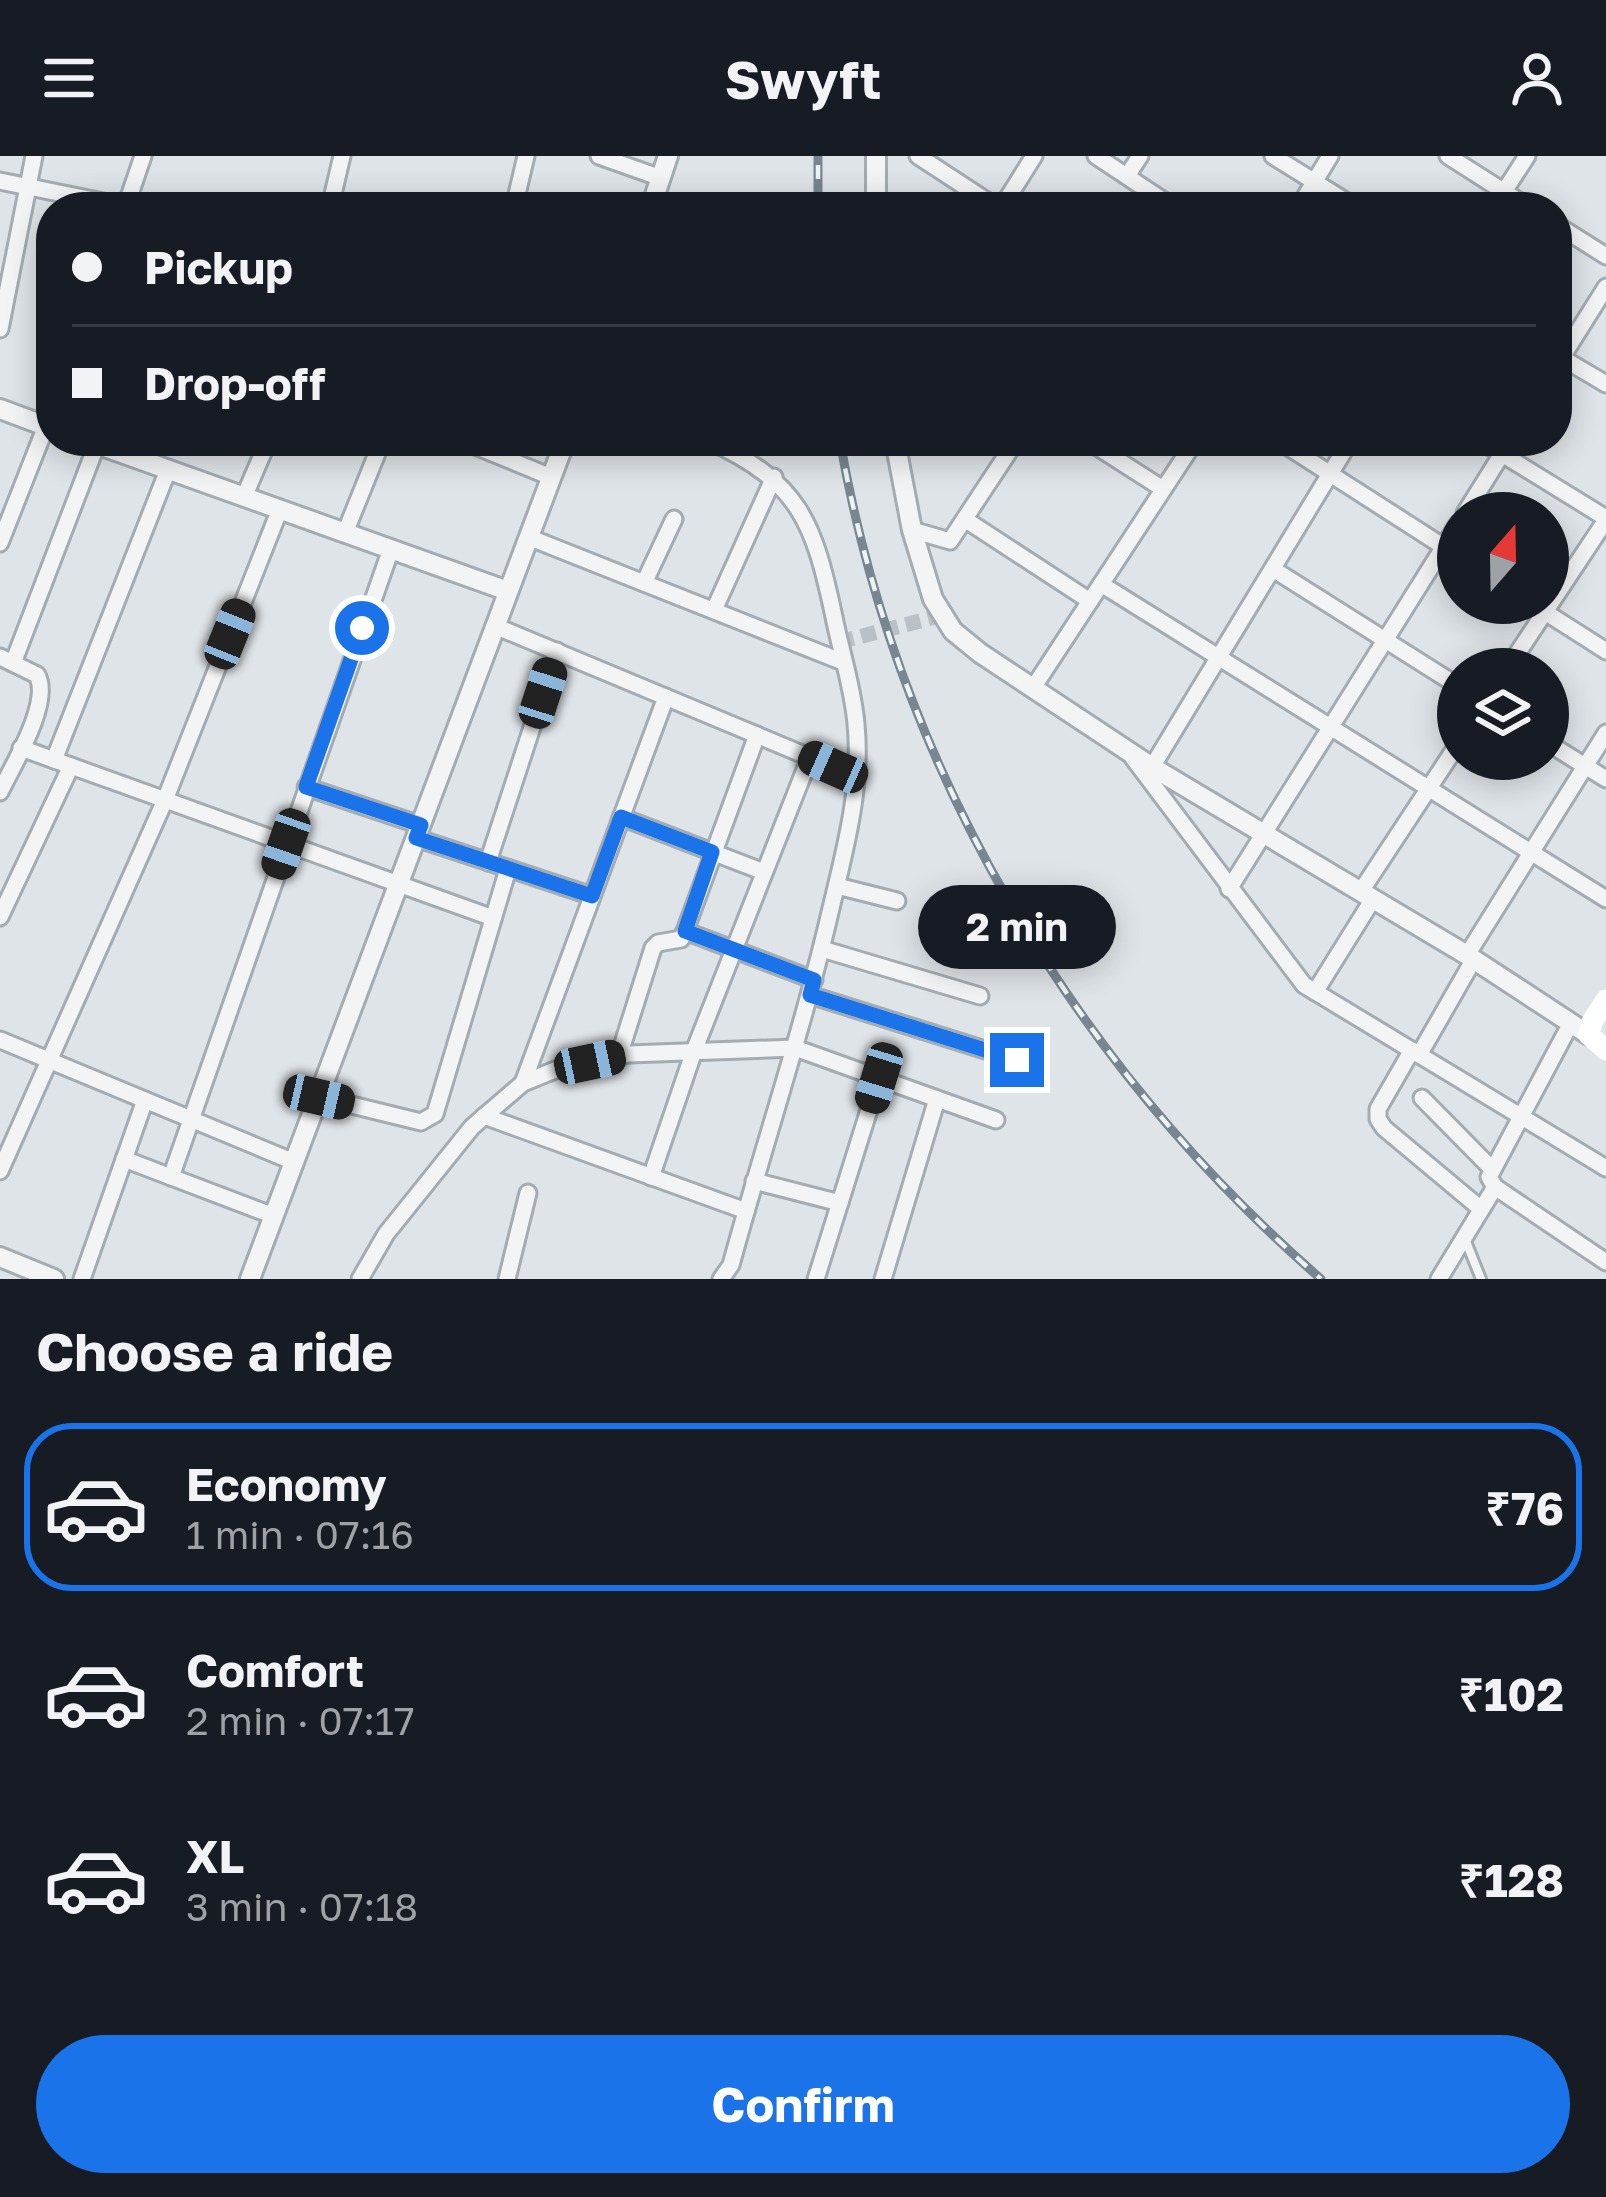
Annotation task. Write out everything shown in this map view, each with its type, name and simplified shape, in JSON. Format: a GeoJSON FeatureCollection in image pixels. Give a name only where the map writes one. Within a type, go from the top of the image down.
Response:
{"type":"FeatureCollection","features":[{"type":"Feature","properties":{"kind":"main road"},"geometry":{"type":"LineString","coordinates":[[1589,1036],[1606,1000]]}},
{"type":"Feature","properties":{"kind":"street"},"geometry":{"type":"LineString","coordinates":[[0,329],[34,156]]}},
{"type":"Feature","properties":{"kind":"street"},"geometry":{"type":"LineString","coordinates":[[132,192],[143,156]]}},
{"type":"Feature","properties":{"kind":"street"},"geometry":{"type":"LineString","coordinates":[[334,192],[342,156]]}},
{"type":"Feature","properties":{"kind":"street"},"geometry":{"type":"LineString","coordinates":[[518,192],[526,156]]}},
{"type":"Feature","properties":{"kind":"street"},"geometry":{"type":"LineString","coordinates":[[599,156],[661,178]]}},
{"type":"Feature","properties":{"kind":"street"},"geometry":{"type":"LineString","coordinates":[[656,192],[668,156]]}},
{"type":"Feature","properties":{"kind":"street"},"geometry":{"type":"LineString","coordinates":[[875,156],[876,192]]}},
{"type":"Feature","properties":{"kind":"street"},"geometry":{"type":"LineString","coordinates":[[918,156],[975,192]]}},
{"type":"Feature","properties":{"kind":"street"},"geometry":{"type":"LineString","coordinates":[[1009,192],[1034,156]]}},
{"type":"Feature","properties":{"kind":"street"},"geometry":{"type":"LineString","coordinates":[[1096,156],[1149,192]]}},
{"type":"Feature","properties":{"kind":"street"},"geometry":{"type":"LineString","coordinates":[[1127,176],[1141,156]]}},
{"type":"Feature","properties":{"kind":"street"},"geometry":{"type":"LineString","coordinates":[[1273,156],[1331,192]]}},
{"type":"Feature","properties":{"kind":"street"},"geometry":{"type":"LineString","coordinates":[[1309,192],[1330,156]]}},
{"type":"Feature","properties":{"kind":"street"},"geometry":{"type":"LineString","coordinates":[[1448,156],[1504,192],[1527,156]]}},
{"type":"Feature","properties":{"kind":"street"},"geometry":{"type":"LineString","coordinates":[[0,182],[55,192]]}},
{"type":"Feature","properties":{"kind":"street"},"geometry":{"type":"LineString","coordinates":[[1572,234],[1606,256]]}},
{"type":"Feature","properties":{"kind":"street"},"geometry":{"type":"LineString","coordinates":[[1572,339],[1606,287]]}},
{"type":"Feature","properties":{"kind":"street"},"geometry":{"type":"LineString","coordinates":[[1572,366],[1606,384]]}},
{"type":"Feature","properties":{"kind":"street"},"geometry":{"type":"LineString","coordinates":[[0,410],[36,423]]}},
{"type":"Feature","properties":{"kind":"street"},"geometry":{"type":"LineString","coordinates":[[0,543],[36,456]]}},
{"type":"Feature","properties":{"kind":"street"},"geometry":{"type":"LineString","coordinates":[[0,792],[43,688],[37,675],[7,660],[88,456]]}},
{"type":"Feature","properties":{"kind":"street"},"geometry":{"type":"LineString","coordinates":[[142,456],[168,470],[508,591]]}},
{"type":"Feature","properties":{"kind":"street"},"geometry":{"type":"LineString","coordinates":[[244,497],[262,456]]}},
{"type":"Feature","properties":{"kind":"street"},"geometry":{"type":"LineString","coordinates":[[345,533],[376,456]]}},
{"type":"Feature","properties":{"kind":"street"},"geometry":{"type":"LineString","coordinates":[[500,456],[551,477]]}},
{"type":"Feature","properties":{"kind":"street"},"geometry":{"type":"LineString","coordinates":[[250,1279],[559,456]]}},
{"type":"Feature","properties":{"kind":"street"},"geometry":{"type":"LineString","coordinates":[[721,1279],[731,1265],[812,987],[857,777],[856,722],[807,524],[774,477],[752,456]]}},
{"type":"Feature","properties":{"kind":"street"},"geometry":{"type":"LineString","coordinates":[[898,456],[912,530],[933,599],[953,631],[1128,751],[1470,957],[1589,1036],[1520,1116],[1489,1178],[1495,1187],[1605,1258]]}},
{"type":"Feature","properties":{"kind":"street"},"geometry":{"type":"LineString","coordinates":[[912,530],[950,541],[1007,456]]}},
{"type":"Feature","properties":{"kind":"street"},"geometry":{"type":"LineString","coordinates":[[1111,456],[1162,490]]}},
{"type":"Feature","properties":{"kind":"street"},"geometry":{"type":"LineString","coordinates":[[1033,688],[1184,456]]}},
{"type":"Feature","properties":{"kind":"street"},"geometry":{"type":"LineString","coordinates":[[1302,456],[1437,542]]}},
{"type":"Feature","properties":{"kind":"street"},"geometry":{"type":"LineString","coordinates":[[1152,766],[1341,456]]}},
{"type":"Feature","properties":{"kind":"street"},"geometry":{"type":"LineString","coordinates":[[1478,492],[1500,456]]}},
{"type":"Feature","properties":{"kind":"street"},"geometry":{"type":"LineString","coordinates":[[1518,456],[1606,519],[1569,567]]}},
{"type":"Feature","properties":{"kind":"street"},"geometry":{"type":"LineString","coordinates":[[54,760],[168,470]]}},
{"type":"Feature","properties":{"kind":"street"},"geometry":{"type":"LineString","coordinates":[[714,610],[774,477]]}},
{"type":"Feature","properties":{"kind":"street"},"geometry":{"type":"LineString","coordinates":[[0,1172],[165,800],[280,509]]}},
{"type":"Feature","properties":{"kind":"street"},"geometry":{"type":"LineString","coordinates":[[644,583],[674,519]]}},
{"type":"Feature","properties":{"kind":"street"},"geometry":{"type":"LineString","coordinates":[[966,520],[1090,601]]}},
{"type":"Feature","properties":{"kind":"street"},"geometry":{"type":"LineString","coordinates":[[528,537],[843,662]]}},
{"type":"Feature","properties":{"kind":"street"},"geometry":{"type":"LineString","coordinates":[[171,1177],[391,549]]}},
{"type":"Feature","properties":{"kind":"street"},"geometry":{"type":"LineString","coordinates":[[1273,569],[1437,673]]}},
{"type":"Feature","properties":{"kind":"street"},"geometry":{"type":"LineString","coordinates":[[1229,889],[1385,641],[1437,570]]}},
{"type":"Feature","properties":{"kind":"street"},"geometry":{"type":"LineString","coordinates":[[1102,584],[1606,899]]}},
{"type":"Feature","properties":{"kind":"street"},"geometry":{"type":"LineString","coordinates":[[1564,624],[1606,651]]}},
{"type":"Feature","properties":{"kind":"street"},"geometry":{"type":"LineString","coordinates":[[495,626],[857,777]]}},
{"type":"Feature","properties":{"kind":"street"},"geometry":{"type":"LineString","coordinates":[[488,862],[557,651]]}},
{"type":"Feature","properties":{"kind":"street"},"geometry":{"type":"LineString","coordinates":[[524,1083],[665,697]]}},
{"type":"Feature","properties":{"kind":"street"},"geometry":{"type":"LineString","coordinates":[[1481,1209],[1384,1128],[1378,1109],[1606,733]]}},
{"type":"Feature","properties":{"kind":"street"},"geometry":{"type":"LineString","coordinates":[[619,1056],[653,948],[681,939],[685,931],[757,735]]}},
{"type":"Feature","properties":{"kind":"street"},"geometry":{"type":"LineString","coordinates":[[21,748],[494,918]]}},
{"type":"Feature","properties":{"kind":"street"},"geometry":{"type":"LineString","coordinates":[[1128,751],[1292,974],[1606,1168]]}},
{"type":"Feature","properties":{"kind":"street"},"geometry":{"type":"LineString","coordinates":[[1569,756],[1606,779]]}},
{"type":"Feature","properties":{"kind":"street"},"geometry":{"type":"LineString","coordinates":[[651,1177],[694,1051],[810,757]]}},
{"type":"Feature","properties":{"kind":"street"},"geometry":{"type":"LineString","coordinates":[[0,917],[71,766]]}},
{"type":"Feature","properties":{"kind":"street"},"geometry":{"type":"LineString","coordinates":[[1315,992],[1437,776]]}},
{"type":"Feature","properties":{"kind":"street"},"geometry":{"type":"LineString","coordinates":[[306,787],[488,862],[592,896]]}},
{"type":"Feature","properties":{"kind":"street"},"geometry":{"type":"LineString","coordinates":[[621,817],[764,872]]}},
{"type":"Feature","properties":{"kind":"street"},"geometry":{"type":"LineString","coordinates":[[319,1097],[422,1121],[434,1114],[508,868]]}},
{"type":"Feature","properties":{"kind":"street"},"geometry":{"type":"LineString","coordinates":[[837,886],[898,901]]}},
{"type":"Feature","properties":{"kind":"street"},"geometry":{"type":"LineString","coordinates":[[685,931],[735,948],[812,987],[1017,1060]]}},
{"type":"Feature","properties":{"kind":"street"},"geometry":{"type":"LineString","coordinates":[[822,949],[980,996]]}},
{"type":"Feature","properties":{"kind":"street"},"geometry":{"type":"LineString","coordinates":[[0,1040],[294,1162]]}},
{"type":"Feature","properties":{"kind":"street"},"geometry":{"type":"LineString","coordinates":[[364,1278],[386,1234],[484,1116],[524,1083],[560,1068],[619,1056],[795,1048],[997,1120]]}},
{"type":"Feature","properties":{"kind":"street"},"geometry":{"type":"LineString","coordinates":[[816,1279],[879,1078]]}},
{"type":"Feature","properties":{"kind":"street"},"geometry":{"type":"LineString","coordinates":[[1422,1098],[1491,1168]]}},
{"type":"Feature","properties":{"kind":"street"},"geometry":{"type":"LineString","coordinates":[[883,1279],[938,1099]]}},
{"type":"Feature","properties":{"kind":"street"},"geometry":{"type":"LineString","coordinates":[[82,1279],[145,1100]]}},
{"type":"Feature","properties":{"kind":"street"},"geometry":{"type":"LineString","coordinates":[[484,1116],[746,1211]]}},
{"type":"Feature","properties":{"kind":"street"},"geometry":{"type":"LineString","coordinates":[[124,1160],[274,1216]]}},
{"type":"Feature","properties":{"kind":"street"},"geometry":{"type":"LineString","coordinates":[[754,1181],[840,1203]]}},
{"type":"Feature","properties":{"kind":"street"},"geometry":{"type":"LineString","coordinates":[[1439,1279],[1495,1187]]}},
{"type":"Feature","properties":{"kind":"street"},"geometry":{"type":"LineString","coordinates":[[506,1279],[528,1193]]}},
{"type":"Feature","properties":{"kind":"street"},"geometry":{"type":"LineString","coordinates":[[0,1257],[54,1279]]}},
{"type":"Feature","properties":{"kind":"lane"},"geometry":{"type":"LineString","coordinates":[[1464,1238],[1481,1279]]}},
{"type":"Feature","properties":{"kind":"tunnel"},"geometry":{"type":"LineString","coordinates":[[839,642],[943,615]]}},
{"type":"Feature","properties":{"kind":"railway"},"geometry":{"type":"LineString","coordinates":[[818,156],[818,192]]}},
{"type":"Feature","properties":{"kind":"railway"},"geometry":{"type":"LineString","coordinates":[[843,456],[867,562],[904,679],[952,792],[1009,901],[1075,1005],[1149,1103],[1231,1194],[1321,1279]]}},
{"type":"Feature","properties":{"kind":"route"},"geometry":{"type":"LineString","coordinates":[[362,628],[306,787],[421,825],[416,838],[592,896],[621,817],[712,852],[685,931],[814,980],[810,995],[1017,1060]]}}]}
